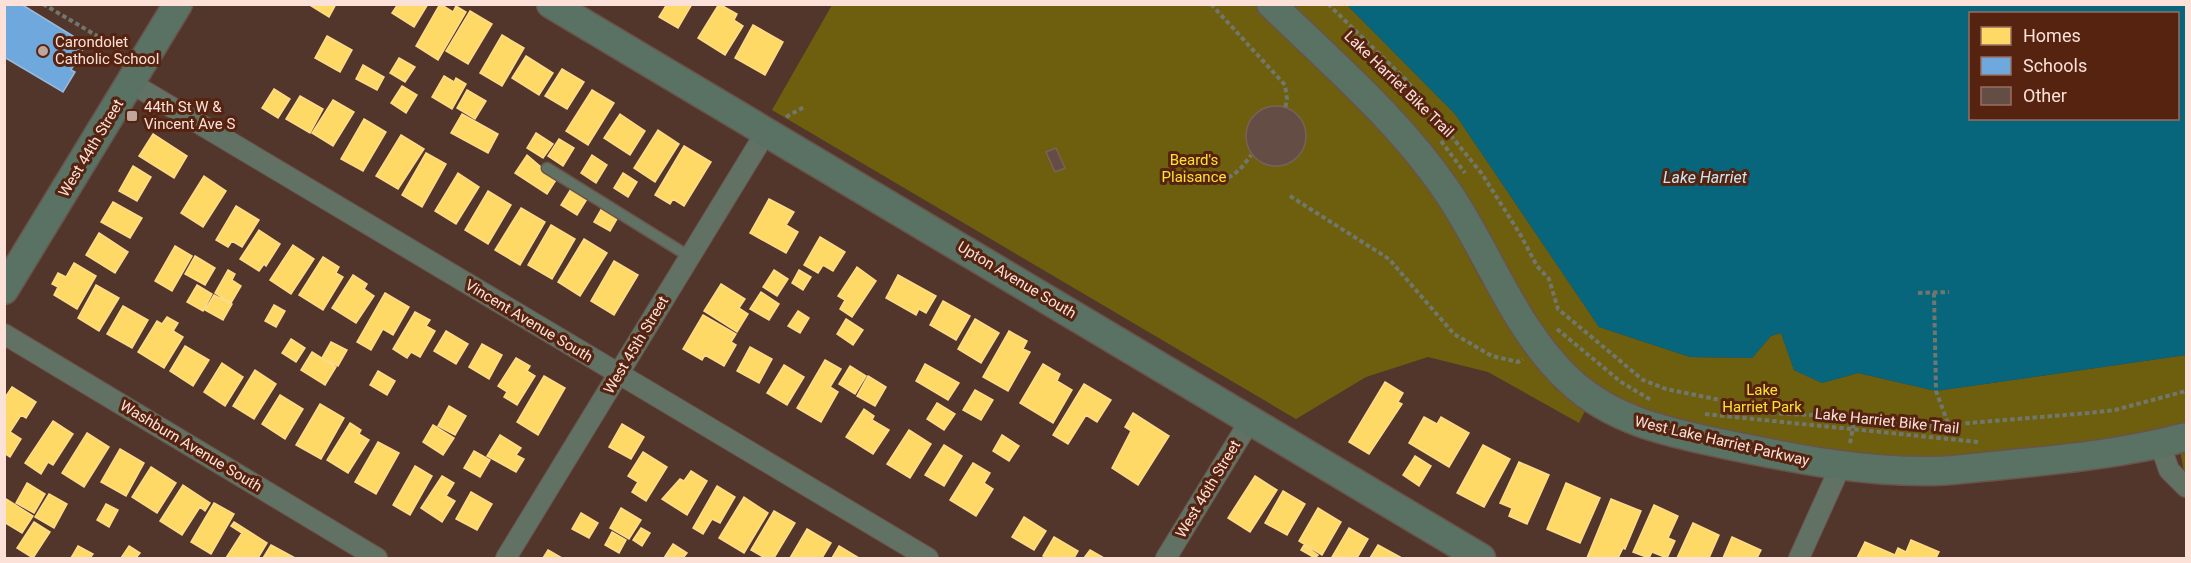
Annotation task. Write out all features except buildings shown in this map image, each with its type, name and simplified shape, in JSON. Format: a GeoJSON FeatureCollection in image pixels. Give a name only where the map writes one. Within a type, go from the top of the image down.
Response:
{"type":"FeatureCollection","features":[{"type":"Feature","properties":{"kind":"street","name":"West 44th Street"},"geometry":{"type":"LineString","coordinates":[[4,291],[178,4]]}},
{"type":"Feature","properties":{"kind":"street","name":"Upton Avenue South"},"geometry":{"type":"LineString","coordinates":[[551,4],[775,126],[1481,558]]}},
{"type":"Feature","properties":{"kind":"street","name":"West Lake Harriet Parkway"},"geometry":{"type":"LineString","coordinates":[[1271,4],[1371,100],[1424,161],[1450,195],[1515,311],[1549,339],[1569,380],[1597,404],[1631,421],[1702,439],[1803,460],[1931,471],[1968,469],[2173,441]]}},
{"type":"Feature","properties":{"kind":"street","name":"Vincent Avenue South"},"geometry":{"type":"LineString","coordinates":[[131,83],[928,558]]}},
{"type":"Feature","properties":{"kind":"street","name":"West 45th Street"},"geometry":{"type":"LineString","coordinates":[[506,558],[690,257],[775,126]]}},
{"type":"Feature","properties":{"kind":"street","name":"Washburn Avenue South"},"geometry":{"type":"LineString","coordinates":[[4,334],[377,558]]}},
{"type":"Feature","properties":{"kind":"street","name":"West 46th Street"},"geometry":{"type":"LineString","coordinates":[[1166,558],[1251,419]]}},
{"type":"Feature","properties":{"kind":"street"},"geometry":{"type":"LineString","coordinates":[[2173,441],[2169,470],[2187,487]]}},
{"type":"Feature","properties":{"kind":"street"},"geometry":{"type":"LineString","coordinates":[[1799,558],[1841,465]]}},
{"type":"Feature","properties":{"kind":"lane"},"geometry":{"type":"LineString","coordinates":[[547,168],[690,257]]}},
{"type":"Feature","properties":{"kind":"path"},"geometry":{"type":"LineString","coordinates":[[44,4],[121,50]]}},
{"type":"Feature","properties":{"kind":"path"},"geometry":{"type":"LineString","coordinates":[[1211,4],[1285,85],[1287,99],[1285,109]]}},
{"type":"Feature","properties":{"kind":"path"},"geometry":{"type":"LineString","coordinates":[[1328,4],[1406,80],[1482,174],[1520,234],[1537,266],[1549,279],[1558,309],[1625,367],[1644,380],[1666,389],[1725,401],[1768,413],[1855,417],[1910,428],[2115,410],[2185,391]]}},
{"type":"Feature","properties":{"kind":"path"},"geometry":{"type":"LineString","coordinates":[[775,126],[804,107]]}},
{"type":"Feature","properties":{"kind":"path","name":"Lake Harriet Bike Trail"},"geometry":{"type":"LineString","coordinates":[[1440,140],[1466,175]]}},
{"type":"Feature","properties":{"kind":"path"},"geometry":{"type":"LineString","coordinates":[[1199,182],[1215,183],[1227,180],[1238,173],[1251,155]]}},
{"type":"Feature","properties":{"kind":"path"},"geometry":{"type":"LineString","coordinates":[[1290,196],[1389,259],[1454,334],[1492,356],[1518,362],[1549,339],[1653,401]]}},
{"type":"Feature","properties":{"kind":"path"},"geometry":{"type":"LineString","coordinates":[[1918,293],[1949,292]]}},
{"type":"Feature","properties":{"kind":"path"},"geometry":{"type":"LineString","coordinates":[[1934,293],[1936,391],[1949,426]]}},
{"type":"Feature","properties":{"kind":"path","name":"Lake Harriet Bike Trail"},"geometry":{"type":"LineString","coordinates":[[1700,414],[1852,428],[1988,444]]}},
{"type":"Feature","properties":{"kind":"path"},"geometry":{"type":"LineString","coordinates":[[1852,428],[1855,417]]}},
{"type":"Feature","properties":{"kind":"green space","name":"Beard's Plaisance"},"geometry":{"type":"Polygon","coordinates":[[[832,5],[1258,5],[1363,106],[1439,201],[1481,281],[1536,365],[1556,389],[1585,411],[1579,423],[1488,372],[1428,357],[1366,377],[1296,419],[772,110],[832,5]]]}},
{"type":"Feature","properties":{"kind":"green space","name":"Lake Harriet Park"},"geometry":{"type":"Polygon","coordinates":[[[1271,5],[1347,5],[1455,114],[1599,327],[1690,357],[1752,358],[1771,336],[1781,333],[1794,370],[1822,383],[1858,373],[1936,391],[2186,355],[2186,473],[2176,429],[1998,454],[1927,459],[1853,459],[1597,404],[1461,213],[1271,5]]]}},
{"type":"Feature","properties":{"kind":"water","name":"Lake Harriet"},"geometry":{"type":"Polygon","coordinates":[[[1347,5],[2186,5],[2186,355],[1936,391],[1858,373],[1822,383],[1794,370],[1781,333],[1771,336],[1752,358],[1690,357],[1599,327],[1455,114],[1347,5]]]}},
{"type":"Feature","properties":{"kind":"place","name":"Carondolet Catholic School"},"geometry":{"type":"Point","coordinates":[43,51]}},
{"type":"Feature","properties":{"kind":"place","name":"44th St W & Vincent Ave S"},"geometry":{"type":"Point","coordinates":[132,116]}}]}
